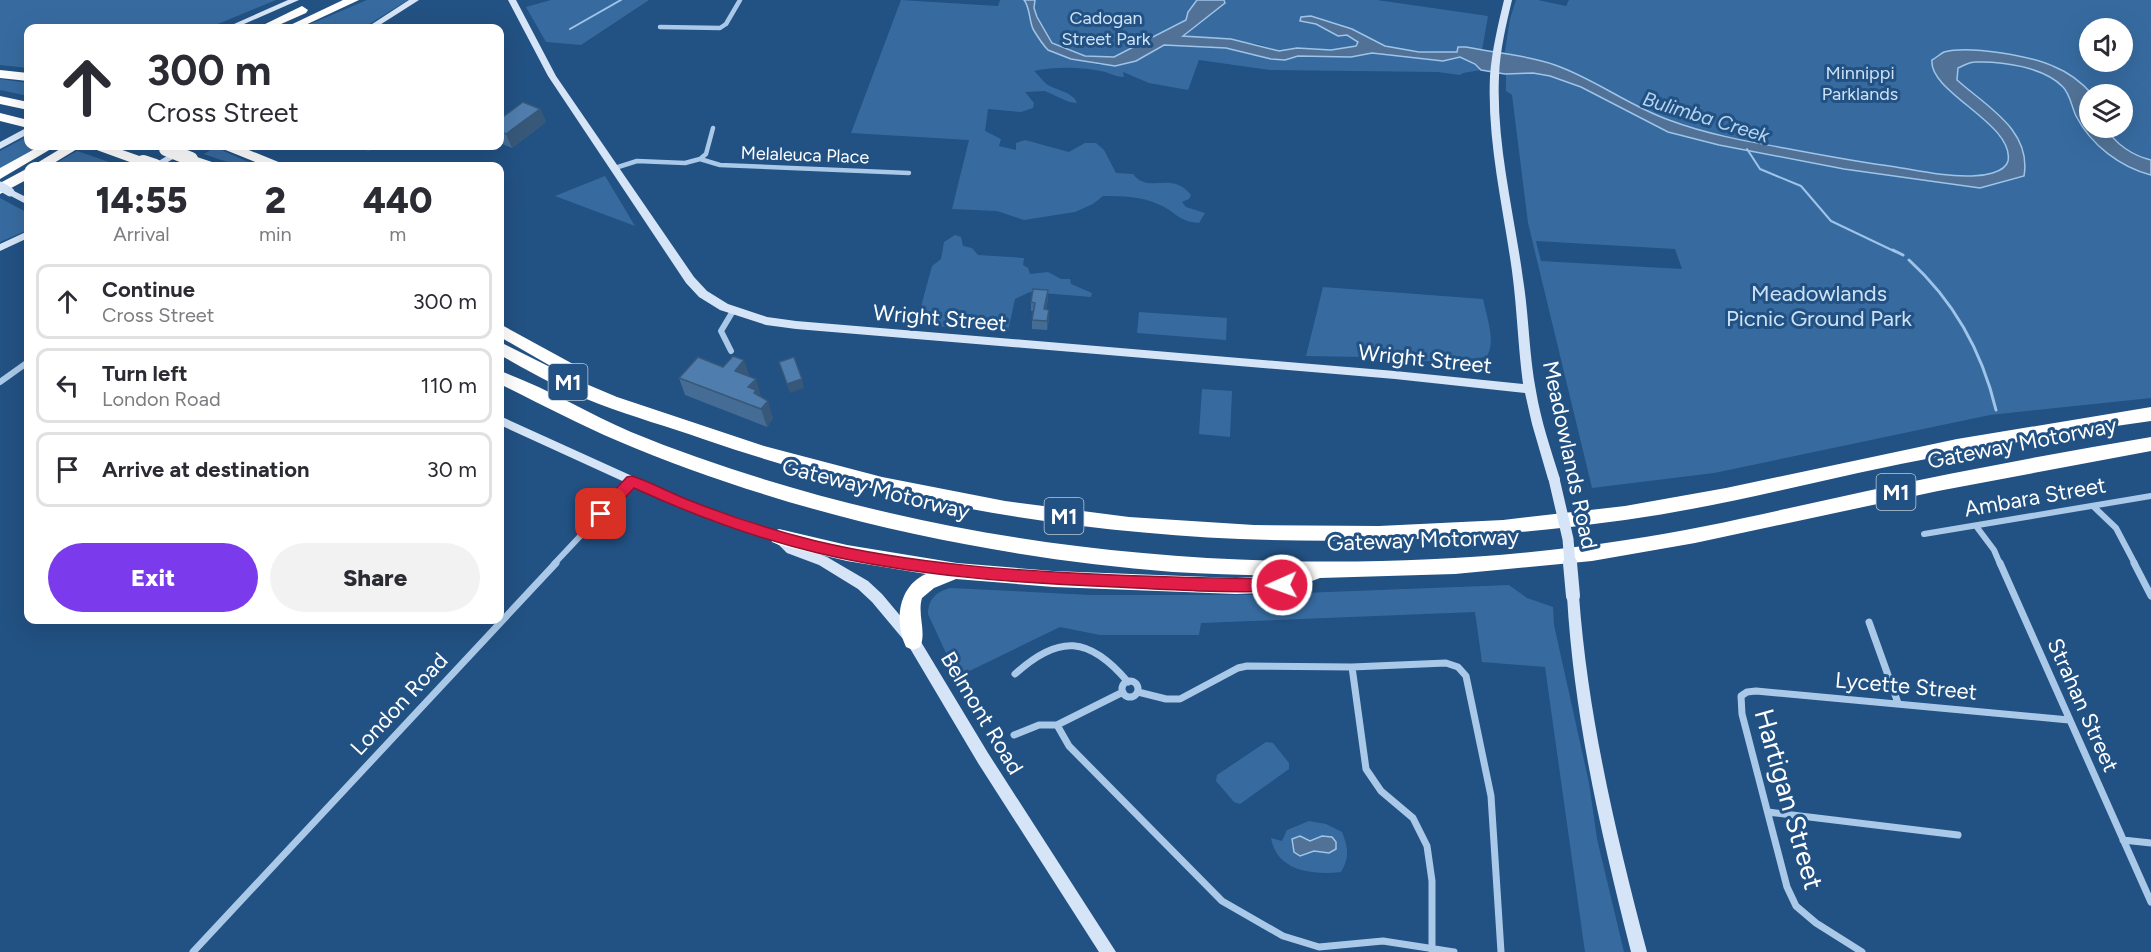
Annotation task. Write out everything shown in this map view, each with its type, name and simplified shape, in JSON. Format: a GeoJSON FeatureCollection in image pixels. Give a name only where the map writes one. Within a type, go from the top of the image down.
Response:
{"type":"FeatureCollection","features":[{"type":"Feature","properties":{"kind":"highway"},"geometry":{"type":"LineString","coordinates":[[272,24],[323,0]]}},
{"type":"Feature","properties":{"kind":"highway"},"geometry":{"type":"LineString","coordinates":[[299,24],[353,0]]}},
{"type":"Feature","properties":{"kind":"highway"},"geometry":{"type":"LineString","coordinates":[[0,74],[24,77]]}},
{"type":"Feature","properties":{"kind":"highway"},"geometry":{"type":"LineString","coordinates":[[0,100],[24,105]]}},
{"type":"Feature","properties":{"kind":"highway"},"geometry":{"type":"LineString","coordinates":[[0,117],[24,125]]}},
{"type":"Feature","properties":{"kind":"highway"},"geometry":{"type":"LineString","coordinates":[[0,174],[42,150]]}},
{"type":"Feature","properties":{"kind":"highway"},"geometry":{"type":"LineString","coordinates":[[46,162],[68,150]]}},
{"type":"Feature","properties":{"kind":"highway"},"geometry":{"type":"LineString","coordinates":[[113,150],[144,162]]}},
{"type":"Feature","properties":{"kind":"highway"},"geometry":{"type":"LineString","coordinates":[[180,150],[202,162]]}},
{"type":"Feature","properties":{"kind":"highway"},"geometry":{"type":"LineString","coordinates":[[242,150],[267,162]]}},
{"type":"Feature","properties":{"kind":"highway"},"geometry":{"type":"LineString","coordinates":[[3,189],[24,176]]}},
{"type":"Feature","properties":{"kind":"highway"},"geometry":{"type":"LineString","coordinates":[[504,332],[548,358],[629,397],[640,410]]}},
{"type":"Feature","properties":{"kind":"highway","name":"Gateway Motorway"},"geometry":{"type":"LineString","coordinates":[[504,350],[592,394],[718,439],[829,472],[960,500],[1058,515],[1145,525],[1315,534],[1473,529],[1626,513],[1689,502],[1953,446],[2151,414]]}},
{"type":"Feature","properties":{"kind":"highway","name":"Gateway Motorway"},"geometry":{"type":"LineString","coordinates":[[504,379],[561,408],[655,449],[740,478],[881,520],[987,540],[1125,559],[1248,568],[1321,569],[1482,565],[1594,553],[1734,527],[1986,473],[2151,444]]}},
{"type":"Feature","properties":{"kind":"highway"},"geometry":{"type":"LineString","coordinates":[[779,537],[847,553],[957,571],[1099,581],[1236,586],[1282,585],[1321,569]]}},
{"type":"Feature","properties":{"kind":"highway"},"geometry":{"type":"LineString","coordinates":[[913,641],[908,607],[915,591],[926,581],[957,571]]}},
{"type":"Feature","properties":{"kind":"main road"},"geometry":{"type":"LineString","coordinates":[[238,24],[295,0]]}},
{"type":"Feature","properties":{"kind":"main road"},"geometry":{"type":"LineString","coordinates":[[376,24],[415,0]]}},
{"type":"Feature","properties":{"kind":"main road"},"geometry":{"type":"LineString","coordinates":[[384,24],[423,0]]}},
{"type":"Feature","properties":{"kind":"main road","name":"Wright Street"},"geometry":{"type":"LineString","coordinates":[[512,0],[552,76],[674,260],[704,294],[733,312],[766,321],[796,325],[1373,373],[1530,389]]}},
{"type":"Feature","properties":{"kind":"main road","name":"Meadowlands Road"},"geometry":{"type":"LineString","coordinates":[[1508,0],[1498,43],[1493,88],[1494,118],[1522,305],[1530,389],[1533,410],[1554,479],[1568,539],[1575,648],[1585,708],[1611,842],[1639,952]]}},
{"type":"Feature","properties":{"kind":"main road"},"geometry":{"type":"LineString","coordinates":[[0,146],[24,128]]}},
{"type":"Feature","properties":{"kind":"main road"},"geometry":{"type":"LineString","coordinates":[[156,162],[176,150]]}},
{"type":"Feature","properties":{"kind":"main road"},"geometry":{"type":"LineString","coordinates":[[3,189],[24,200]]}},
{"type":"Feature","properties":{"kind":"main road"},"geometry":{"type":"LineString","coordinates":[[0,248],[24,236]]}},
{"type":"Feature","properties":{"kind":"main road","name":"Belmont Road"},"geometry":{"type":"LineString","coordinates":[[504,422],[632,481],[726,521],[779,537],[791,549],[830,564],[863,585],[913,641],[983,758],[1108,952]]}},
{"type":"Feature","properties":{"kind":"street"},"geometry":{"type":"LineString","coordinates":[[660,27],[720,28],[726,24],[740,0]]}},
{"type":"Feature","properties":{"kind":"street"},"geometry":{"type":"LineString","coordinates":[[700,159],[706,154],[714,128]]}},
{"type":"Feature","properties":{"kind":"street","name":"Melaleuca Place"},"geometry":{"type":"LineString","coordinates":[[615,168],[637,161],[685,163],[700,159],[720,165],[909,173]]}},
{"type":"Feature","properties":{"kind":"street"},"geometry":{"type":"LineString","coordinates":[[731,351],[720,333],[720,327],[733,312]]}},
{"type":"Feature","properties":{"kind":"street"},"geometry":{"type":"LineString","coordinates":[[0,382],[24,365]]}},
{"type":"Feature","properties":{"kind":"street","name":"London Road"},"geometry":{"type":"LineString","coordinates":[[504,618],[632,481]]}},
{"type":"Feature","properties":{"kind":"street","name":"Ambara Street"},"geometry":{"type":"LineString","coordinates":[[1924,534],[2151,496]]}},
{"type":"Feature","properties":{"kind":"street"},"geometry":{"type":"LineString","coordinates":[[2093,506],[2116,528],[2151,596]]}},
{"type":"Feature","properties":{"kind":"street","name":"Strahan Street"},"geometry":{"type":"LineString","coordinates":[[1976,526],[1994,550],[2151,902]]}},
{"type":"Feature","properties":{"kind":"street"},"geometry":{"type":"LineString","coordinates":[[1869,622],[1898,703]]}},
{"type":"Feature","properties":{"kind":"street","name":"London Road"},"geometry":{"type":"LineString","coordinates":[[193,952],[499,624]]}},
{"type":"Feature","properties":{"kind":"street"},"geometry":{"type":"LineString","coordinates":[[1015,674],[1037,654],[1049,648],[1074,646],[1085,648],[1113,663],[1128,682],[1135,684],[1138,692]]}},
{"type":"Feature","properties":{"kind":"street"},"geometry":{"type":"LineString","coordinates":[[1123,692],[1130,696],[1138,692],[1166,699],[1180,699],[1238,668],[1247,666],[1353,667],[1446,663],[1458,667],[1466,676],[1491,796],[1501,952]]}},
{"type":"Feature","properties":{"kind":"street"},"geometry":{"type":"LineString","coordinates":[[1353,667],[1369,778],[1380,792],[1414,819],[1425,838],[1430,860],[1432,950]]}},
{"type":"Feature","properties":{"kind":"street"},"geometry":{"type":"LineString","coordinates":[[1123,692],[1123,686],[1128,682]]}},
{"type":"Feature","properties":{"kind":"street","name":"Lycette Street"},"geometry":{"type":"LineString","coordinates":[[1741,696],[1747,692],[1756,691],[2069,720]]}},
{"type":"Feature","properties":{"kind":"street"},"geometry":{"type":"LineString","coordinates":[[1014,735],[1039,724],[1057,725],[1123,692]]}},
{"type":"Feature","properties":{"kind":"street","name":"Hartigan Street"},"geometry":{"type":"LineString","coordinates":[[1741,696],[1740,704],[1787,887],[1796,906],[1816,923],[1862,952]]}},
{"type":"Feature","properties":{"kind":"street"},"geometry":{"type":"LineString","coordinates":[[1057,725],[1069,746],[1222,902],[1300,943],[1328,947],[1383,941],[1454,952]]}},
{"type":"Feature","properties":{"kind":"street"},"geometry":{"type":"LineString","coordinates":[[1768,812],[1958,834]]}},
{"type":"Feature","properties":{"kind":"street"},"geometry":{"type":"LineString","coordinates":[[2123,840],[2151,843]]}},
{"type":"Feature","properties":{"kind":"green space"},"geometry":{"type":"Polygon","coordinates":[[[0,0],[276,0],[218,24],[24,24],[24,68],[0,65],[0,0]]]}},
{"type":"Feature","properties":{"kind":"green space"},"geometry":{"type":"Polygon","coordinates":[[[367,0],[408,0],[369,24],[310,24],[367,0]]]}},
{"type":"Feature","properties":{"kind":"green space"},"geometry":{"type":"Polygon","coordinates":[[[551,0],[649,0],[581,45],[546,42],[526,7],[551,0]]]}},
{"type":"Feature","properties":{"kind":"green space"},"geometry":{"type":"Polygon","coordinates":[[[901,0],[998,6],[1000,0],[1024,0],[1033,29],[1048,50],[1071,59],[1100,65],[1136,61],[1164,45],[1226,48],[1271,59],[1285,60],[1298,56],[1351,57],[1372,53],[1460,57],[1475,64],[1481,70],[1460,75],[1438,72],[1270,70],[1199,60],[1188,90],[1149,83],[1123,72],[1124,77],[1079,68],[1051,68],[1034,71],[1046,84],[1069,94],[1077,103],[1069,102],[1045,91],[1025,92],[1034,103],[1033,108],[1021,112],[988,109],[985,131],[1001,139],[999,146],[1016,150],[1016,143],[1025,140],[1069,152],[1085,143],[1096,143],[1104,150],[1116,173],[1133,174],[1146,183],[1176,184],[1191,195],[1189,199],[1182,202],[1186,207],[1205,213],[1199,223],[1192,222],[1146,200],[1125,196],[1103,196],[1093,204],[1075,212],[1024,220],[997,211],[952,209],[969,140],[851,133],[901,0]]]}},
{"type":"Feature","properties":{"kind":"green space","name":"Cadogan Street Park"},"geometry":{"type":"Polygon","coordinates":[[[1035,0],[1377,0],[1488,16],[1482,50],[1458,47],[1457,52],[1423,52],[1390,47],[1369,40],[1356,46],[1331,50],[1297,48],[1279,51],[1258,44],[1182,35],[1114,57],[1085,56],[1052,43],[1040,25],[1034,8],[1035,0]]]}},
{"type":"Feature","properties":{"kind":"green space","name":"Meadowlands Picnic Ground Park"},"geometry":{"type":"Polygon","coordinates":[[[1516,0],[1538,0],[1566,6],[1569,0],[2151,0],[2151,398],[1990,415],[1714,473],[1592,488],[1528,223],[1512,95],[1506,91],[1506,74],[1503,64],[1510,19],[1516,0]],[[1536,241],[1541,261],[1682,269],[1675,249],[1536,241]]]}},
{"type":"Feature","properties":{"kind":"green space"},"geometry":{"type":"Polygon","coordinates":[[[0,79],[24,82],[24,95],[0,90],[0,79]]]}},
{"type":"Feature","properties":{"kind":"green space"},"geometry":{"type":"Polygon","coordinates":[[[24,138],[24,150],[33,150],[0,168],[0,151],[24,138]]]}},
{"type":"Feature","properties":{"kind":"green space"},"geometry":{"type":"Polygon","coordinates":[[[210,150],[222,150],[249,162],[228,162],[204,154],[210,150]]]}},
{"type":"Feature","properties":{"kind":"green space"},"geometry":{"type":"Polygon","coordinates":[[[77,151],[109,162],[58,162],[77,151]]]}},
{"type":"Feature","properties":{"kind":"green space"},"geometry":{"type":"Polygon","coordinates":[[[605,176],[635,226],[555,196],[605,176]]]}},
{"type":"Feature","properties":{"kind":"green space"},"geometry":{"type":"Polygon","coordinates":[[[0,198],[24,211],[24,232],[0,242],[0,198]]]}},
{"type":"Feature","properties":{"kind":"green space"},"geometry":{"type":"Polygon","coordinates":[[[955,235],[961,237],[963,246],[972,248],[978,255],[1024,258],[1023,265],[1028,268],[1030,274],[1048,272],[1061,279],[1070,279],[1071,284],[1092,293],[1091,297],[1030,292],[1015,299],[1008,331],[916,325],[932,266],[941,259],[944,242],[955,235]]]}},
{"type":"Feature","properties":{"kind":"green space"},"geometry":{"type":"Polygon","coordinates":[[[1323,287],[1483,299],[1491,337],[1489,351],[1486,357],[1443,362],[1306,356],[1323,287]]]}},
{"type":"Feature","properties":{"kind":"green space"},"geometry":{"type":"Polygon","coordinates":[[[1139,312],[1227,318],[1226,340],[1137,333],[1139,312]]]}},
{"type":"Feature","properties":{"kind":"green space"},"geometry":{"type":"Polygon","coordinates":[[[1202,389],[1232,391],[1230,437],[1199,434],[1202,389]]]}},
{"type":"Feature","properties":{"kind":"green space"},"geometry":{"type":"Polygon","coordinates":[[[1509,585],[1527,598],[1553,607],[1554,625],[1589,783],[1597,839],[1624,952],[1585,952],[1545,667],[1482,662],[1475,612],[1201,623],[1199,635],[1100,635],[1060,627],[957,677],[928,614],[934,596],[951,588],[1091,595],[1249,595],[1509,585]]]}},
{"type":"Feature","properties":{"kind":"green space"},"geometry":{"type":"Polygon","coordinates":[[[1266,742],[1273,743],[1289,763],[1289,769],[1240,804],[1234,802],[1216,781],[1217,775],[1266,742]]]}},
{"type":"Feature","properties":{"kind":"green space"},"geometry":{"type":"Polygon","coordinates":[[[1309,821],[1326,824],[1342,832],[1347,852],[1346,862],[1341,872],[1320,873],[1298,869],[1281,858],[1275,849],[1271,838],[1282,841],[1287,830],[1309,821]]]}},
{"type":"Feature","properties":{"kind":"shaded area"},"geometry":{"type":"Polygon","coordinates":[[[1024,0],[1035,0],[1034,8],[1037,17],[1052,43],[1085,56],[1114,57],[1186,20],[1188,12],[1197,0],[1224,0],[1225,3],[1183,36],[1231,39],[1279,51],[1297,48],[1331,50],[1356,46],[1358,42],[1347,35],[1338,36],[1316,24],[1300,21],[1301,17],[1311,16],[1352,29],[1385,46],[1419,52],[1457,52],[1458,47],[1466,47],[1545,62],[1570,71],[1654,114],[1711,133],[1755,143],[1953,176],[1981,175],[1998,171],[2008,161],[2007,147],[1999,134],[1943,84],[1934,72],[1932,60],[1944,52],[1969,50],[2000,53],[2045,63],[2066,72],[2082,84],[2079,84],[2079,122],[2063,87],[2055,80],[2034,70],[2010,64],[1975,62],[1958,68],[1957,80],[2004,120],[2021,145],[2025,160],[2024,176],[1980,188],[1844,169],[1719,145],[1668,132],[1581,87],[1550,76],[1533,73],[1505,74],[1481,70],[1475,64],[1460,57],[1443,61],[1372,53],[1351,57],[1298,56],[1285,60],[1271,59],[1226,48],[1164,45],[1136,61],[1115,66],[1071,59],[1048,50],[1044,46],[1033,29],[1024,0]]]}},
{"type":"Feature","properties":{"kind":"shaded area"},"geometry":{"type":"Polygon","coordinates":[[[2092,138],[2113,138],[2138,156],[2151,160],[2151,175],[2128,166],[2092,138]]]}},
{"type":"Feature","properties":{"kind":"shaded area"},"geometry":{"type":"Polygon","coordinates":[[[1300,836],[1310,841],[1322,836],[1332,837],[1336,842],[1336,849],[1329,853],[1314,851],[1300,856],[1294,852],[1292,839],[1300,836]]]}},
{"type":"Feature","properties":{"kind":"building"},"geometry":{"type":"Polygon","coordinates":[[[523,102],[540,109],[506,134],[504,133],[504,116],[523,102]]]}},
{"type":"Feature","properties":{"kind":"building"},"geometry":{"type":"Polygon","coordinates":[[[1033,289],[1048,290],[1044,309],[1049,310],[1047,321],[1032,320],[1035,303],[1031,302],[1033,289]]]}},
{"type":"Feature","properties":{"kind":"building"},"geometry":{"type":"Polygon","coordinates":[[[733,356],[744,360],[735,371],[756,379],[748,387],[756,390],[754,393],[768,401],[761,409],[679,378],[698,357],[723,367],[733,356]]]}},
{"type":"Feature","properties":{"kind":"building"},"geometry":{"type":"Polygon","coordinates":[[[794,357],[802,379],[787,384],[779,362],[794,357]]]}},
{"type":"Feature","properties":{"kind":"waterway"},"geometry":{"type":"LineString","coordinates":[[570,29],[621,0]]}},
{"type":"Feature","properties":{"kind":"waterway","name":"Bulimba Creek"},"geometry":{"type":"LineString","coordinates":[[1747,149],[1760,169],[1801,186],[1831,221],[1896,252]]}},
{"type":"Feature","properties":{"kind":"waterway"},"geometry":{"type":"LineString","coordinates":[[1893,250],[1903,255]]}},
{"type":"Feature","properties":{"kind":"waterway"},"geometry":{"type":"LineString","coordinates":[[1909,260],[1940,292],[1964,328],[1983,367],[1996,410]]}},
{"type":"Feature","properties":{"kind":"route"},"geometry":{"type":"LineString","coordinates":[[601,514],[632,481],[726,521],[818,547],[884,560],[957,571],[1053,579],[1150,584],[1282,585]]}},
{"type":"Feature","properties":{"kind":"park label","name":"Minnippi Parklands"},"geometry":{"type":"Point","coordinates":[1860,83]}}]}
